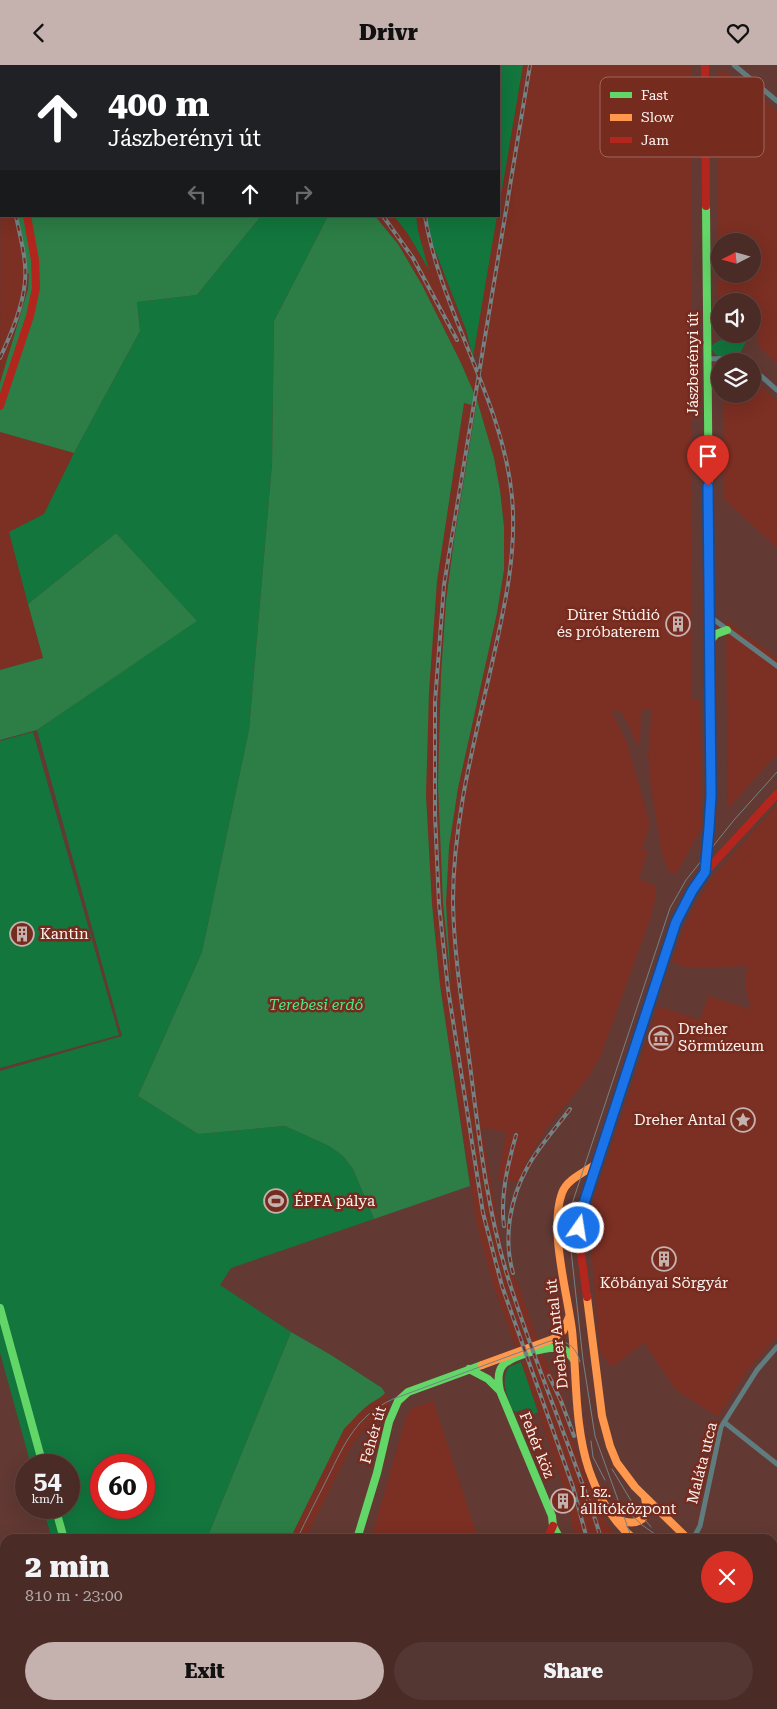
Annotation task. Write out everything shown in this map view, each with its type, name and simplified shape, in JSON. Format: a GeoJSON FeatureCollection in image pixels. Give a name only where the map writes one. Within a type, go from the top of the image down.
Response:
{"type":"FeatureCollection","features":[{"type":"Feature","properties":{"kind":"main road","name":"Jászberényi út"},"geometry":{"type":"LineString","coordinates":[[705,872],[711,796],[706,157]]}},
{"type":"Feature","properties":{"kind":"main road"},"geometry":{"type":"LineString","coordinates":[[0,405],[30,316],[36,288],[37,275],[34,245],[27,217]]}},
{"type":"Feature","properties":{"kind":"main road"},"geometry":{"type":"LineString","coordinates":[[709,642],[716,634],[727,630]]}},
{"type":"Feature","properties":{"kind":"main road"},"geometry":{"type":"LineString","coordinates":[[683,1534],[645,1498],[617,1463],[610,1446],[602,1416],[579,1239],[581,1215],[676,922],[692,891],[705,872],[777,794]]}},
{"type":"Feature","properties":{"kind":"main road"},"geometry":{"type":"LineString","coordinates":[[571,1180],[597,1163]]}},
{"type":"Feature","properties":{"kind":"main road"},"geometry":{"type":"LineString","coordinates":[[571,1180],[580,1181],[583,1185],[585,1200]]}},
{"type":"Feature","properties":{"kind":"main road","name":"Dreher Antal út"},"geometry":{"type":"LineString","coordinates":[[571,1180],[561,1196],[558,1230],[570,1313],[585,1457],[591,1476],[611,1515],[618,1525],[628,1534]]}},
{"type":"Feature","properties":{"kind":"main road"},"geometry":{"type":"LineString","coordinates":[[0,1308],[40,1454]]}},
{"type":"Feature","properties":{"kind":"main road","name":"Fehér út"},"geometry":{"type":"LineString","coordinates":[[361,1534],[368,1515],[370,1495],[389,1422],[398,1401],[408,1392],[553,1339],[563,1331],[570,1313]]}},
{"type":"Feature","properties":{"kind":"main road","name":"Fehér köz"},"geometry":{"type":"LineString","coordinates":[[557,1534],[552,1526],[552,1517],[500,1391],[498,1377],[500,1370],[506,1362],[544,1349],[555,1347],[562,1349],[574,1359]]}},
{"type":"Feature","properties":{"kind":"main road"},"geometry":{"type":"LineString","coordinates":[[469,1369],[488,1379],[500,1391]]}},
{"type":"Feature","properties":{"kind":"main road"},"geometry":{"type":"LineString","coordinates":[[611,1515],[626,1523],[638,1522],[645,1515],[647,1509],[645,1498]]}},
{"type":"Feature","properties":{"kind":"main road"},"geometry":{"type":"LineString","coordinates":[[58,1519],[63,1534]]}},
{"type":"Feature","properties":{"kind":"main road"},"geometry":{"type":"LineString","coordinates":[[549,1534],[552,1526]]}},
{"type":"Feature","properties":{"kind":"street"},"geometry":{"type":"LineString","coordinates":[[734,65],[748,77]]}},
{"type":"Feature","properties":{"kind":"street"},"geometry":{"type":"LineString","coordinates":[[764,90],[777,101]]}},
{"type":"Feature","properties":{"kind":"street"},"geometry":{"type":"LineString","coordinates":[[707,359],[711,359]]}},
{"type":"Feature","properties":{"kind":"street"},"geometry":{"type":"LineString","coordinates":[[761,376],[777,390]]}},
{"type":"Feature","properties":{"kind":"street"},"geometry":{"type":"LineString","coordinates":[[709,616],[777,666]]}},
{"type":"Feature","properties":{"kind":"street","name":"Maláta utca"},"geometry":{"type":"LineString","coordinates":[[696,1534],[700,1526],[719,1434],[724,1422],[757,1370],[777,1347]]}},
{"type":"Feature","properties":{"kind":"street"},"geometry":{"type":"LineString","coordinates":[[724,1422],[777,1464]]}},
{"type":"Feature","properties":{"kind":"shaded area"},"geometry":{"type":"Polygon","coordinates":[[[523,65],[691,65],[691,77],[600,77],[600,157],[691,157],[691,699],[700,699],[702,827],[676,874],[668,871],[661,849],[651,787],[648,754],[652,710],[641,709],[640,743],[636,743],[630,727],[620,711],[611,710],[627,743],[650,825],[642,849],[648,851],[639,879],[656,886],[656,895],[651,916],[602,1052],[590,1075],[545,1130],[518,1182],[498,1179],[506,1132],[482,1128],[508,1269],[518,1284],[538,1341],[516,1349],[494,1287],[477,1225],[440,985],[432,904],[426,795],[426,745],[431,640],[437,581],[464,403],[476,406],[446,601],[441,674],[443,903],[450,967],[446,903],[449,847],[458,788],[497,613],[504,570],[504,527],[500,490],[477,400],[461,363],[422,285],[398,244],[376,217],[395,217],[408,234],[428,267],[416,217],[427,217],[430,238],[466,330],[473,357],[481,373],[484,357],[473,355],[497,217],[500,217],[500,201],[523,65]]]}},
{"type":"Feature","properties":{"kind":"shaded area"},"geometry":{"type":"Polygon","coordinates":[[[717,72],[728,72],[730,77],[717,77],[717,72]]]}},
{"type":"Feature","properties":{"kind":"shaded area"},"geometry":{"type":"Polygon","coordinates":[[[764,100],[777,111],[777,363],[759,347],[758,343],[761,343],[761,293],[718,293],[718,283],[761,283],[761,233],[718,233],[717,157],[764,157],[764,100]]]}},
{"type":"Feature","properties":{"kind":"shaded area"},"geometry":{"type":"Polygon","coordinates":[[[1,217],[16,217],[26,273],[29,274],[28,289],[0,383],[1,217]]]}},
{"type":"Feature","properties":{"kind":"shaded area"},"geometry":{"type":"Polygon","coordinates":[[[761,386],[777,401],[777,548],[724,499],[724,403],[761,403],[761,386]]]}},
{"type":"Feature","properties":{"kind":"shaded area"},"geometry":{"type":"Polygon","coordinates":[[[0,432],[74,453],[44,514],[9,532],[43,658],[0,670],[0,432]]]}},
{"type":"Feature","properties":{"kind":"shaded area"},"geometry":{"type":"Polygon","coordinates":[[[726,620],[777,658],[777,754],[728,809],[726,620]]]}},
{"type":"Feature","properties":{"kind":"shaded area"},"geometry":{"type":"Polygon","coordinates":[[[777,805],[777,1336],[747,1371],[718,1417],[676,1390],[644,1343],[612,1367],[600,1353],[589,1222],[590,1210],[658,1006],[700,1020],[708,996],[751,1009],[745,985],[747,966],[687,968],[672,961],[693,908],[712,877],[777,805]]]}},
{"type":"Feature","properties":{"kind":"shaded area"},"geometry":{"type":"Polygon","coordinates":[[[543,1354],[566,1403],[561,1409],[601,1515],[614,1534],[574,1534],[566,1494],[521,1362],[543,1354]]]}},
{"type":"Feature","properties":{"kind":"shaded area"},"geometry":{"type":"Polygon","coordinates":[[[385,1393],[389,1406],[386,1413],[366,1427],[352,1445],[308,1534],[292,1534],[344,1428],[371,1403],[380,1399],[385,1393]]]}},
{"type":"Feature","properties":{"kind":"shaded area"},"geometry":{"type":"Polygon","coordinates":[[[433,1400],[476,1534],[372,1534],[406,1417],[411,1409],[433,1400]]]}},
{"type":"Feature","properties":{"kind":"green space"},"geometry":{"type":"Polygon","coordinates":[[[500,65],[523,65],[500,201],[500,65]]]}},
{"type":"Feature","properties":{"kind":"green space"},"geometry":{"type":"Polygon","coordinates":[[[16,217],[260,217],[197,295],[137,302],[140,331],[74,453],[0,432],[0,383],[28,289],[29,274],[26,273],[16,217]]]}},
{"type":"Feature","properties":{"kind":"green space"},"geometry":{"type":"Polygon","coordinates":[[[260,217],[327,217],[274,321],[272,464],[249,730],[202,952],[138,1096],[198,1134],[285,1126],[329,1146],[343,1156],[353,1169],[374,1219],[231,1268],[220,1285],[291,1332],[209,1534],[51,1534],[46,1519],[80,1519],[80,1454],[28,1454],[0,1353],[0,1071],[122,1036],[37,730],[196,621],[116,533],[28,604],[9,532],[44,514],[74,453],[140,331],[137,302],[197,295],[260,217]]]}},
{"type":"Feature","properties":{"kind":"green space","name":"Terebesi erdő"},"geometry":{"type":"Polygon","coordinates":[[[327,217],[376,217],[398,244],[422,285],[461,363],[477,400],[494,458],[500,490],[504,527],[504,570],[497,613],[458,788],[449,847],[446,903],[451,984],[443,903],[438,785],[441,674],[446,601],[476,406],[464,403],[437,581],[429,692],[426,795],[432,904],[440,985],[470,1186],[374,1219],[353,1169],[343,1156],[329,1146],[285,1126],[198,1134],[138,1096],[202,952],[249,730],[272,464],[274,321],[327,217]]]}},
{"type":"Feature","properties":{"kind":"green space"},"geometry":{"type":"Polygon","coordinates":[[[395,217],[416,217],[429,270],[408,234],[395,217]]]}},
{"type":"Feature","properties":{"kind":"green space"},"geometry":{"type":"Polygon","coordinates":[[[427,217],[497,217],[473,357],[466,330],[430,237],[427,217]]]}},
{"type":"Feature","properties":{"kind":"green space"},"geometry":{"type":"Polygon","coordinates":[[[745,343],[740,353],[714,353],[711,347],[714,344],[745,343]]]}},
{"type":"Feature","properties":{"kind":"green space"},"geometry":{"type":"Polygon","coordinates":[[[116,533],[197,621],[37,730],[0,740],[0,670],[43,658],[28,604],[116,533]]]}},
{"type":"Feature","properties":{"kind":"green space"},"geometry":{"type":"Polygon","coordinates":[[[33,732],[119,1035],[0,1068],[0,741],[33,732]]]}},
{"type":"Feature","properties":{"kind":"green space"},"geometry":{"type":"Polygon","coordinates":[[[291,1332],[382,1388],[385,1393],[364,1409],[344,1429],[292,1534],[209,1534],[291,1332]]]}},
{"type":"Feature","properties":{"kind":"green space"},"geometry":{"type":"Polygon","coordinates":[[[521,1362],[538,1412],[530,1416],[527,1408],[516,1412],[512,1410],[505,1388],[506,1372],[509,1367],[521,1362]]]}},
{"type":"Feature","properties":{"kind":"tram line"},"geometry":{"type":"LineString","coordinates":[[630,1534],[595,1436],[583,1360],[569,1232],[571,1207],[670,908],[686,880],[734,820],[777,772]]}},
{"type":"Feature","properties":{"kind":"tram line"},"geometry":{"type":"LineString","coordinates":[[300,1534],[346,1442],[361,1422],[380,1406],[393,1399],[550,1341],[561,1341],[570,1345],[576,1352],[580,1362]]}},
{"type":"Feature","properties":{"kind":"tram line"},"geometry":{"type":"LineString","coordinates":[[591,1441],[593,1457],[605,1480]]}},
{"type":"Feature","properties":{"kind":"tram line"},"geometry":{"type":"LineString","coordinates":[[612,1469],[636,1509],[651,1527]]}},
{"type":"Feature","properties":{"kind":"tram line"},"geometry":{"type":"LineString","coordinates":[[623,1507],[655,1534]]}},
{"type":"Feature","properties":{"kind":"railway"},"geometry":{"type":"LineString","coordinates":[[530,65],[444,585],[435,702],[435,815],[439,904],[448,989],[483,1213],[502,1286],[573,1487],[586,1534]]}},
{"type":"Feature","properties":{"kind":"railway"},"geometry":{"type":"LineString","coordinates":[[0,358],[12,330],[24,291],[24,256],[16,217]]}},
{"type":"Feature","properties":{"kind":"railway"},"geometry":{"type":"LineString","coordinates":[[384,217],[413,258],[457,340]]}},
{"type":"Feature","properties":{"kind":"railway"},"geometry":{"type":"LineString","coordinates":[[425,217],[433,252],[444,287],[497,426],[506,461],[512,497],[513,518],[513,538],[506,599],[472,749],[457,840],[453,902],[459,983],[489,1201],[501,1255],[516,1304],[600,1534]]}},
{"type":"Feature","properties":{"kind":"railway"},"geometry":{"type":"LineString","coordinates":[[513,1273],[510,1260],[509,1233],[512,1206],[516,1193],[531,1160],[570,1109]]}},
{"type":"Feature","properties":{"kind":"railway"},"geometry":{"type":"LineString","coordinates":[[504,1226],[504,1191],[516,1135]]}},
{"type":"Feature","properties":{"kind":"railway"},"geometry":{"type":"LineString","coordinates":[[549,1376],[574,1436]]}},
{"type":"Feature","properties":{"kind":"traffic: fast"},"geometry":{"type":"LineString","coordinates":[[706,206],[710,623]]}},
{"type":"Feature","properties":{"kind":"traffic: fast"},"geometry":{"type":"LineString","coordinates":[[709,642],[716,634],[727,630]]}},
{"type":"Feature","properties":{"kind":"traffic: fast"},"geometry":{"type":"LineString","coordinates":[[0,1308],[40,1454]]}},
{"type":"Feature","properties":{"kind":"traffic: fast"},"geometry":{"type":"LineString","coordinates":[[557,1534],[553,1526],[552,1516],[500,1391],[498,1377],[503,1365],[514,1358],[541,1349],[563,1349],[574,1360]]}},
{"type":"Feature","properties":{"kind":"traffic: fast"},"geometry":{"type":"LineString","coordinates":[[359,1534],[377,1473],[389,1422],[398,1401],[408,1392],[482,1365]]}},
{"type":"Feature","properties":{"kind":"traffic: fast"},"geometry":{"type":"LineString","coordinates":[[469,1369],[488,1379],[499,1390]]}},
{"type":"Feature","properties":{"kind":"traffic: fast"},"geometry":{"type":"LineString","coordinates":[[58,1519],[63,1534]]}},
{"type":"Feature","properties":{"kind":"traffic: slow"},"geometry":{"type":"LineString","coordinates":[[661,968],[676,922],[692,891],[705,872],[711,796],[710,623]]}},
{"type":"Feature","properties":{"kind":"traffic: slow"},"geometry":{"type":"LineString","coordinates":[[596,1164],[572,1180],[564,1188],[558,1208],[558,1242],[572,1330],[578,1418],[584,1453],[601,1499],[612,1516],[628,1534]]}},
{"type":"Feature","properties":{"kind":"traffic: slow"},"geometry":{"type":"LineString","coordinates":[[587,1297],[602,1416],[610,1446],[617,1463],[635,1487],[683,1534]]}},
{"type":"Feature","properties":{"kind":"traffic: slow"},"geometry":{"type":"LineString","coordinates":[[482,1365],[553,1339],[563,1331],[569,1317]]}},
{"type":"Feature","properties":{"kind":"traffic: slow"},"geometry":{"type":"LineString","coordinates":[[615,1518],[629,1522],[639,1521],[646,1513],[645,1498]]}},
{"type":"Feature","properties":{"kind":"traffic: jam"},"geometry":{"type":"LineString","coordinates":[[705,65],[705,77]]}},
{"type":"Feature","properties":{"kind":"traffic: jam"},"geometry":{"type":"LineString","coordinates":[[706,157],[706,206]]}},
{"type":"Feature","properties":{"kind":"traffic: jam"},"geometry":{"type":"LineString","coordinates":[[0,406],[30,316],[36,288],[35,260],[27,217]]}},
{"type":"Feature","properties":{"kind":"traffic: jam"},"geometry":{"type":"LineString","coordinates":[[705,872],[777,794]]}},
{"type":"Feature","properties":{"kind":"traffic: jam"},"geometry":{"type":"LineString","coordinates":[[587,1297],[579,1239],[581,1215],[661,968]]}},
{"type":"Feature","properties":{"kind":"traffic: jam"},"geometry":{"type":"LineString","coordinates":[[549,1534],[553,1526]]}},
{"type":"Feature","properties":{"kind":"place","name":"Dürer Stúdió és próbaterem"},"geometry":{"type":"Point","coordinates":[678,624]}},
{"type":"Feature","properties":{"kind":"place","name":"Kantin"},"geometry":{"type":"Point","coordinates":[22,934]}},
{"type":"Feature","properties":{"kind":"place","name":"Dreher Sörmúzeum"},"geometry":{"type":"Point","coordinates":[661,1038]}},
{"type":"Feature","properties":{"kind":"place","name":"Dreher Antal"},"geometry":{"type":"Point","coordinates":[743,1120]}},
{"type":"Feature","properties":{"kind":"place","name":"ÉPFA pálya"},"geometry":{"type":"Point","coordinates":[276,1201]}},
{"type":"Feature","properties":{"kind":"place","name":"Kőbányai Sörgyár"},"geometry":{"type":"Point","coordinates":[664,1259]}},
{"type":"Feature","properties":{"kind":"place","name":"I. sz. állítóközpont"},"geometry":{"type":"Point","coordinates":[563,1501]}},
{"type":"Feature","properties":{"kind":"route"},"geometry":{"type":"LineString","coordinates":[[579,1228],[585,1200],[676,922],[692,891],[705,872],[711,796],[708,486]]}}]}
